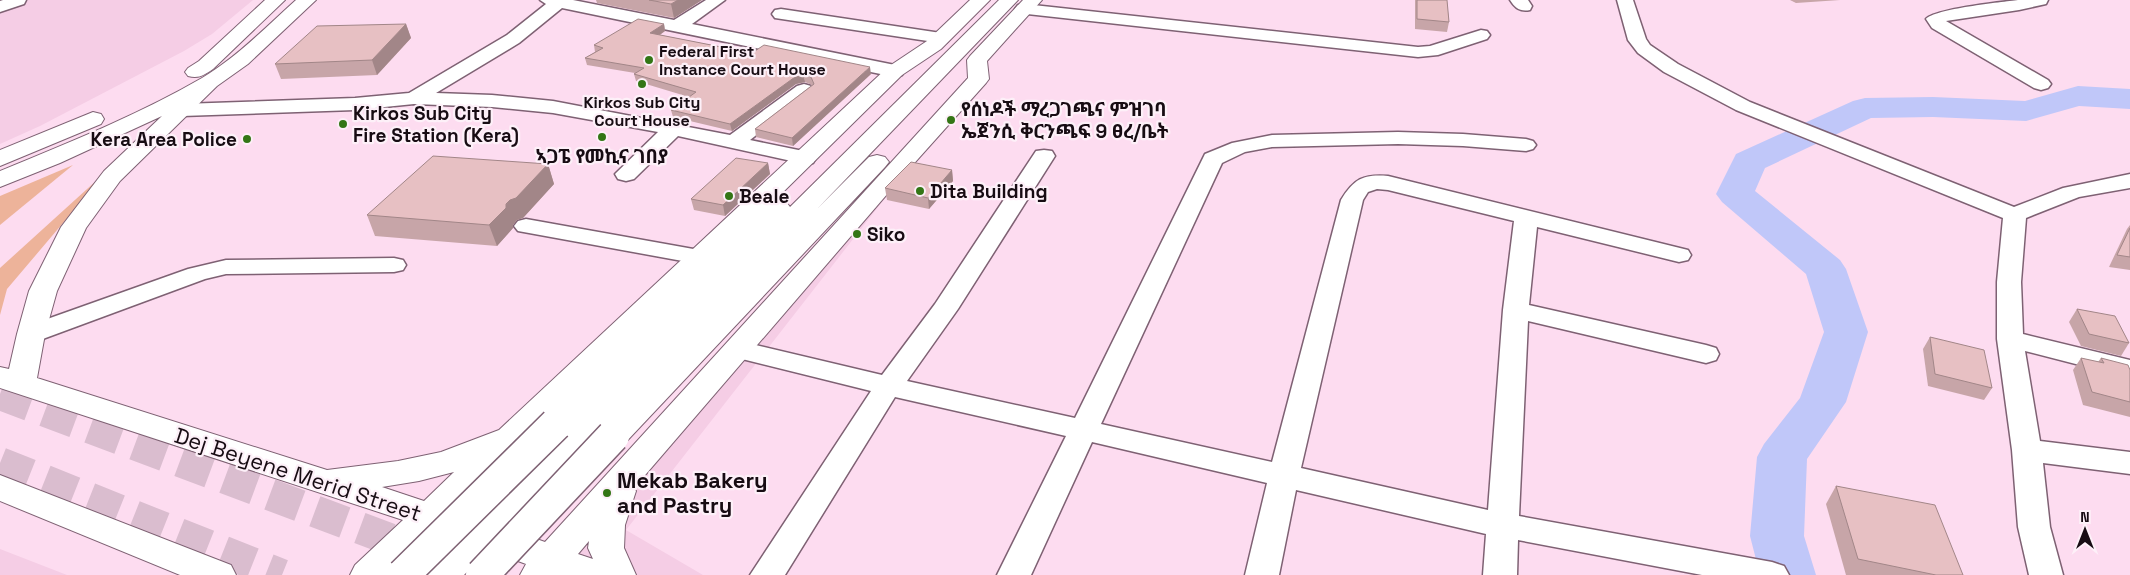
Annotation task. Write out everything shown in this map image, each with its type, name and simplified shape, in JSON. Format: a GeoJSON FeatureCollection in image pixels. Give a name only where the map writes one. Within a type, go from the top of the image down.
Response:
{"type":"FeatureCollection","features":[{"type":"Feature","properties":{"kind":"main road"},"geometry":{"type":"LineString","coordinates":[[0,180],[157,104],[185,79],[206,65],[276,0]]}},
{"type":"Feature","properties":{"kind":"main road"},"geometry":{"type":"LineString","coordinates":[[0,159],[157,104],[210,82],[241,60],[307,0]]}},
{"type":"Feature","properties":{"kind":"main road"},"geometry":{"type":"LineString","coordinates":[[368,575],[895,71],[938,41],[981,0]]}},
{"type":"Feature","properties":{"kind":"main road"},"geometry":{"type":"LineString","coordinates":[[482,575],[612,436],[977,60],[1022,3]]}},
{"type":"Feature","properties":{"kind":"main road"},"geometry":{"type":"LineString","coordinates":[[441,575],[1022,3]]}},
{"type":"Feature","properties":{"kind":"main road"},"geometry":{"type":"LineString","coordinates":[[403,575],[913,75],[938,41]]}},
{"type":"Feature","properties":{"kind":"main road"},"geometry":{"type":"LineString","coordinates":[[546,567],[893,173],[979,79],[977,60]]}},
{"type":"Feature","properties":{"kind":"main road"},"geometry":{"type":"LineString","coordinates":[[10,381],[31,334],[43,291],[74,227],[112,176],[157,104]]}},
{"type":"Feature","properties":{"kind":"main road","name":"Dej Beyene Merid Street"},"geometry":{"type":"LineString","coordinates":[[10,381],[431,516],[482,534],[546,567],[596,575]]}},
{"type":"Feature","properties":{"kind":"main road"},"geometry":{"type":"LineString","coordinates":[[319,480],[372,477],[451,461],[486,449],[520,431]]}},
{"type":"Feature","properties":{"kind":"main road"},"geometry":{"type":"LineString","coordinates":[[618,575],[606,548],[608,525],[625,478]]}},
{"type":"Feature","properties":{"kind":"main road"},"geometry":{"type":"LineString","coordinates":[[0,487],[218,575]]}},
{"type":"Feature","properties":{"kind":"street"},"geometry":{"type":"LineString","coordinates":[[0,7],[18,0]]}},
{"type":"Feature","properties":{"kind":"street"},"geometry":{"type":"LineString","coordinates":[[677,26],[717,0]]}},
{"type":"Feature","properties":{"kind":"street"},"geometry":{"type":"LineString","coordinates":[[1626,0],[1637,40],[1644,49],[1701,85],[1743,106],[2015,215]]}},
{"type":"Feature","properties":{"kind":"street"},"geometry":{"type":"LineString","coordinates":[[2040,0],[1935,19],[1938,24],[2041,84]]}},
{"type":"Feature","properties":{"kind":"street"},"geometry":{"type":"LineString","coordinates":[[414,98],[513,39],[553,2],[895,71]]}},
{"type":"Feature","properties":{"kind":"street"},"geometry":{"type":"LineString","coordinates":[[1022,3],[1418,52],[1432,51],[1481,35]]}},
{"type":"Feature","properties":{"kind":"street"},"geometry":{"type":"LineString","coordinates":[[781,14],[938,41]]}},
{"type":"Feature","properties":{"kind":"street"},"geometry":{"type":"LineString","coordinates":[[735,141],[804,90]]}},
{"type":"Feature","properties":{"kind":"street"},"geometry":{"type":"LineString","coordinates":[[157,104],[355,104],[414,98],[492,101],[553,107],[674,129],[805,158]]}},
{"type":"Feature","properties":{"kind":"street"},"geometry":{"type":"LineString","coordinates":[[626,174],[674,129]]}},
{"type":"Feature","properties":{"kind":"street"},"geometry":{"type":"LineString","coordinates":[[1014,575],[1213,159],[1239,147],[1272,141],[1398,138],[1463,140],[1526,145]]}},
{"type":"Feature","properties":{"kind":"street"},"geometry":{"type":"LineString","coordinates":[[767,575],[888,386],[917,350],[945,309],[1044,156]]}},
{"type":"Feature","properties":{"kind":"street"},"geometry":{"type":"LineString","coordinates":[[2015,215],[2037,203],[2066,194],[2130,181]]}},
{"type":"Feature","properties":{"kind":"street"},"geometry":{"type":"LineString","coordinates":[[1262,575],[1284,475],[1352,200],[1359,188],[1376,182],[1388,183],[1679,255]]}},
{"type":"Feature","properties":{"kind":"street"},"geometry":{"type":"LineString","coordinates":[[2015,215],[2008,282],[2010,339],[2027,450],[2034,527],[2046,575]]}},
{"type":"Feature","properties":{"kind":"street"},"geometry":{"type":"LineString","coordinates":[[1500,575],[1516,310],[1526,218]]}},
{"type":"Feature","properties":{"kind":"street"},"geometry":{"type":"LineString","coordinates":[[526,226],[699,257]]}},
{"type":"Feature","properties":{"kind":"street"},"geometry":{"type":"LineString","coordinates":[[31,334],[198,274],[226,268],[394,265]]}},
{"type":"Feature","properties":{"kind":"street"},"geometry":{"type":"LineString","coordinates":[[1516,310],[1706,354]]}},
{"type":"Feature","properties":{"kind":"street"},"geometry":{"type":"LineString","coordinates":[[2010,339],[2130,369]]}},
{"type":"Feature","properties":{"kind":"street"},"geometry":{"type":"LineString","coordinates":[[739,350],[888,386],[1502,525],[1757,572]]}},
{"type":"Feature","properties":{"kind":"street"},"geometry":{"type":"LineString","coordinates":[[2027,450],[2130,463]]}},
{"type":"Feature","properties":{"kind":"shaded area"},"geometry":{"type":"Polygon","coordinates":[[[0,0],[253,0],[212,34],[184,51],[40,126],[0,144],[0,0]]]}},
{"type":"Feature","properties":{"kind":"shaded area"},"geometry":{"type":"Polygon","coordinates":[[[73,165],[0,225],[0,196],[73,165]]]}},
{"type":"Feature","properties":{"kind":"shaded area"},"geometry":{"type":"Polygon","coordinates":[[[108,170],[7,289],[0,315],[0,268],[108,170]]]}},
{"type":"Feature","properties":{"kind":"shaded area"},"geometry":{"type":"Polygon","coordinates":[[[882,202],[626,530],[703,575],[576,575],[559,527],[882,202]]]}},
{"type":"Feature","properties":{"kind":"shaded area"},"geometry":{"type":"Polygon","coordinates":[[[0,549],[67,575],[0,575],[0,549]]]}},
{"type":"Feature","properties":{"kind":"building"},"geometry":{"type":"Polygon","coordinates":[[[649,0],[678,0],[671,4],[649,0]]]}},
{"type":"Feature","properties":{"kind":"building"},"geometry":{"type":"Polygon","coordinates":[[[1417,0],[1447,0],[1449,22],[1417,19],[1417,0]]]}},
{"type":"Feature","properties":{"kind":"building"},"geometry":{"type":"Polygon","coordinates":[[[638,19],[664,24],[650,33],[752,53],[764,45],[870,67],[792,138],[755,129],[814,84],[811,77],[803,75],[795,77],[730,124],[671,110],[696,92],[634,74],[644,68],[585,58],[603,48],[594,45],[638,19]]]}},
{"type":"Feature","properties":{"kind":"building"},"geometry":{"type":"Polygon","coordinates":[[[406,24],[372,60],[275,64],[317,26],[406,24]]]}},
{"type":"Feature","properties":{"kind":"building"},"geometry":{"type":"Polygon","coordinates":[[[433,156],[548,164],[516,198],[506,204],[506,208],[489,225],[367,215],[433,156]]]}},
{"type":"Feature","properties":{"kind":"building"},"geometry":{"type":"Polygon","coordinates":[[[736,158],[768,163],[723,205],[691,199],[736,158]]]}},
{"type":"Feature","properties":{"kind":"building"},"geometry":{"type":"Polygon","coordinates":[[[911,162],[952,170],[928,198],[885,188],[911,162]]]}},
{"type":"Feature","properties":{"kind":"building"},"geometry":{"type":"Polygon","coordinates":[[[2130,228],[2130,257],[2117,255],[2130,228]]]}},
{"type":"Feature","properties":{"kind":"building"},"geometry":{"type":"Polygon","coordinates":[[[2077,309],[2115,316],[2129,343],[2089,334],[2077,309]]]}},
{"type":"Feature","properties":{"kind":"building"},"geometry":{"type":"Polygon","coordinates":[[[1930,337],[1984,350],[1992,388],[1935,374],[1930,337]]]}},
{"type":"Feature","properties":{"kind":"building"},"geometry":{"type":"Polygon","coordinates":[[[2081,358],[2104,363],[2101,358],[2128,365],[2130,370],[2130,402],[2092,392],[2081,358]]]}},
{"type":"Feature","properties":{"kind":"building"},"geometry":{"type":"Polygon","coordinates":[[[1836,486],[1935,505],[1963,575],[1936,575],[1858,559],[1836,486]]]}},
{"type":"Feature","properties":{"kind":"waterway"},"geometry":{"type":"LineString","coordinates":[[1788,575],[1777,536],[1782,457],[1822,402],[1846,332],[1825,269],[1735,194],[1749,162],[1865,108],[1933,107],[2026,111],[2078,96],[2130,99]]}},
{"type":"Feature","properties":{"kind":"tunnel"},"geometry":{"type":"LineString","coordinates":[[0,394],[419,550]]}},
{"type":"Feature","properties":{"kind":"tunnel"},"geometry":{"type":"LineString","coordinates":[[0,463],[282,575]]}},
{"type":"Feature","properties":{"kind":"place","name":"Federal First Instance Court House"},"geometry":{"type":"Point","coordinates":[649,60]}},
{"type":"Feature","properties":{"kind":"place","name":"Kirkos Sub City Court House"},"geometry":{"type":"Point","coordinates":[642,84]}},
{"type":"Feature","properties":{"kind":"place","name":"የሰነዶች ማረጋገጫና ምዝገባ ኤጀንሲ ቅርንጫፍ 9 ፀረ/ቤት"},"geometry":{"type":"Point","coordinates":[951,120]}},
{"type":"Feature","properties":{"kind":"place","name":"Kirkos Sub City Fire Station (Kera)"},"geometry":{"type":"Point","coordinates":[343,124]}},
{"type":"Feature","properties":{"kind":"place","name":"ኣጋፔ የመኪና ገበያ"},"geometry":{"type":"Point","coordinates":[602,137]}},
{"type":"Feature","properties":{"kind":"place","name":"Kera Area Police"},"geometry":{"type":"Point","coordinates":[247,139]}},
{"type":"Feature","properties":{"kind":"place","name":"Dita Building"},"geometry":{"type":"Point","coordinates":[920,191]}},
{"type":"Feature","properties":{"kind":"place","name":"Beale"},"geometry":{"type":"Point","coordinates":[729,196]}},
{"type":"Feature","properties":{"kind":"place","name":"Siko"},"geometry":{"type":"Point","coordinates":[857,234]}},
{"type":"Feature","properties":{"kind":"place","name":"Mekab Bakery and Pastry"},"geometry":{"type":"Point","coordinates":[607,493]}}]}
